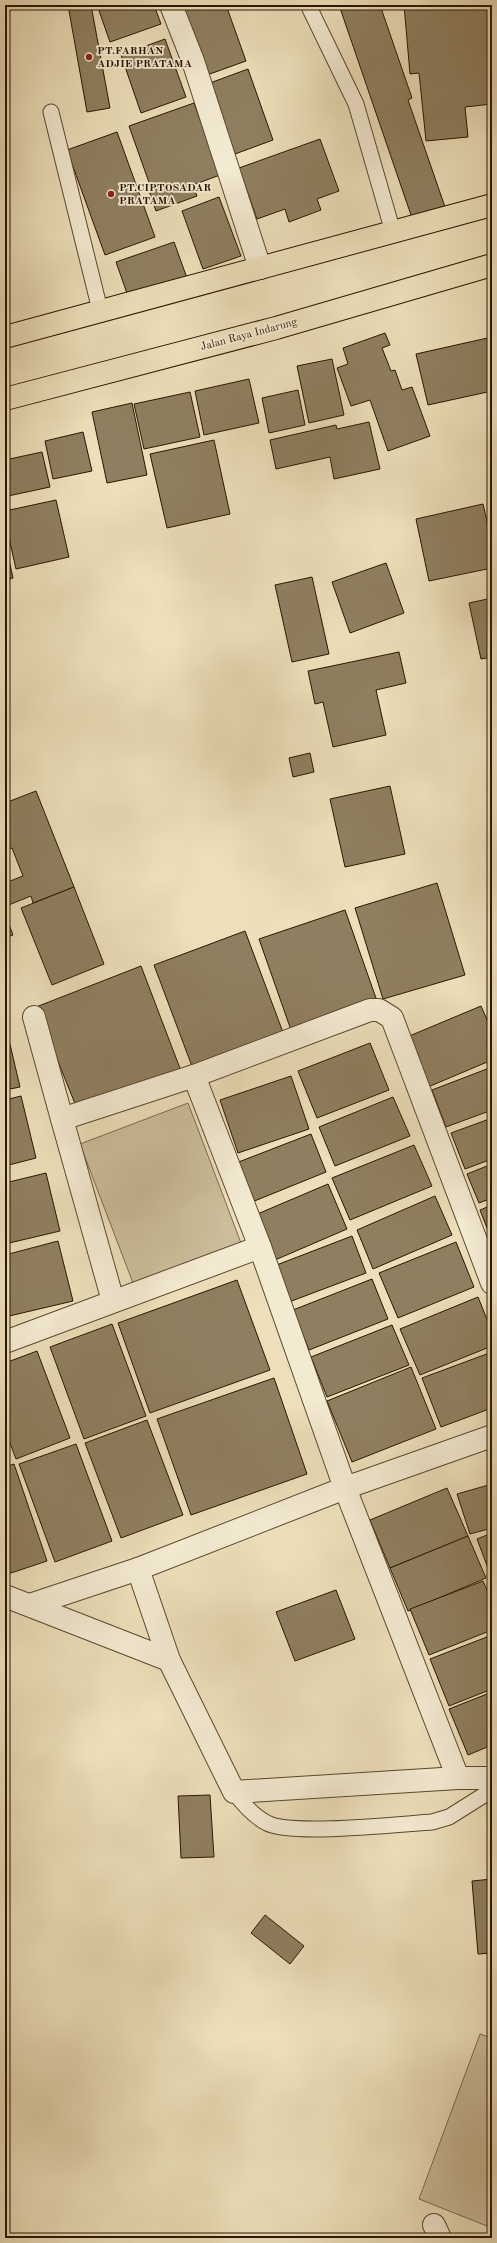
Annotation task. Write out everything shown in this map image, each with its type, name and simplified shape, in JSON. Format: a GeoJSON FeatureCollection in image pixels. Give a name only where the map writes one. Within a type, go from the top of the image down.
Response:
{"type":"FeatureCollection","features":[{"type":"Feature","properties":{"kind":"highway"},"geometry":{"type":"LineString","coordinates":[[5,337],[100,310],[492,205]]}},
{"type":"Feature","properties":{"kind":"highway","name":"Jalan Raya Indarung"},"geometry":{"type":"LineString","coordinates":[[5,399],[276,328],[492,265]]}},
{"type":"Feature","properties":{"kind":"street"},"geometry":{"type":"LineString","coordinates":[[171,5],[193,61],[260,268]]}},
{"type":"Feature","properties":{"kind":"street"},"geometry":{"type":"LineString","coordinates":[[62,1119],[194,1076],[370,1010],[386,1013],[392,1018],[492,1283]]}},
{"type":"Feature","properties":{"kind":"street"},"geometry":{"type":"LineString","coordinates":[[34,1017],[113,1301]]}},
{"type":"Feature","properties":{"kind":"street"},"geometry":{"type":"LineString","coordinates":[[194,1076],[260,1247],[345,1488],[458,1778]]}},
{"type":"Feature","properties":{"kind":"street"},"geometry":{"type":"LineString","coordinates":[[5,1342],[260,1247]]}},
{"type":"Feature","properties":{"kind":"street"},"geometry":{"type":"LineString","coordinates":[[30,1605],[138,1569],[345,1488],[492,1436]]}},
{"type":"Feature","properties":{"kind":"street"},"geometry":{"type":"LineString","coordinates":[[138,1569],[169,1660],[234,1792],[458,1778],[492,1778]]}},
{"type":"Feature","properties":{"kind":"street"},"geometry":{"type":"LineString","coordinates":[[5,1596],[169,1660]]}},
{"type":"Feature","properties":{"kind":"lane"},"geometry":{"type":"LineString","coordinates":[[310,9],[356,104],[393,232]]}},
{"type":"Feature","properties":{"kind":"lane"},"geometry":{"type":"LineString","coordinates":[[51,112],[100,310]]}},
{"type":"Feature","properties":{"kind":"lane"},"geometry":{"type":"LineString","coordinates":[[234,1792],[246,1808],[267,1823],[291,1829],[432,1822],[449,1817],[492,1790]]}},
{"type":"Feature","properties":{"kind":"shaded area"},"geometry":{"type":"Polygon","coordinates":[[[188,1103],[241,1243],[133,1283],[80,1144],[188,1103]]]}},
{"type":"Feature","properties":{"kind":"shaded area"},"geometry":{"type":"Polygon","coordinates":[[[480,2034],[492,2038],[492,2228],[419,2199],[480,2034]]]}},
{"type":"Feature","properties":{"kind":"building","name":"PT.FARHAN ADJIE PRATAMA"},"geometry":{"type":"Polygon","coordinates":[[[68,5],[91,5],[110,108],[87,112],[68,5]]]}},
{"type":"Feature","properties":{"kind":"building"},"geometry":{"type":"Polygon","coordinates":[[[97,5],[154,5],[161,24],[110,42],[97,5]]]}},
{"type":"Feature","properties":{"kind":"building"},"geometry":{"type":"Polygon","coordinates":[[[226,5],[246,61],[207,75],[182,6],[226,5]]]}},
{"type":"Feature","properties":{"kind":"building"},"geometry":{"type":"Polygon","coordinates":[[[339,5],[380,5],[412,98],[408,100],[445,207],[412,218],[339,5]]]}},
{"type":"Feature","properties":{"kind":"building"},"geometry":{"type":"Polygon","coordinates":[[[404,5],[492,5],[492,104],[465,107],[468,137],[426,141],[419,73],[410,74],[404,5]]]}},
{"type":"Feature","properties":{"kind":"building"},"geometry":{"type":"Polygon","coordinates":[[[165,39],[186,97],[141,113],[121,55],[165,39]]]}},
{"type":"Feature","properties":{"kind":"building"},"geometry":{"type":"Polygon","coordinates":[[[248,69],[273,140],[235,154],[210,83],[248,69]]]}},
{"type":"Feature","properties":{"kind":"building"},"geometry":{"type":"Polygon","coordinates":[[[194,103],[220,175],[193,185],[197,196],[156,211],[148,188],[151,188],[129,126],[194,103]]]}},
{"type":"Feature","properties":{"kind":"building","name":"PT.CIPTOSADAR PRATAMA"},"geometry":{"type":"Polygon","coordinates":[[[117,132],[155,237],[105,255],[67,150],[117,132]]]}},
{"type":"Feature","properties":{"kind":"building"},"geometry":{"type":"Polygon","coordinates":[[[320,139],[339,191],[317,199],[321,210],[289,222],[285,209],[257,219],[239,168],[320,139]]]}},
{"type":"Feature","properties":{"kind":"building"},"geometry":{"type":"Polygon","coordinates":[[[219,197],[241,256],[203,269],[182,211],[219,197]]]}},
{"type":"Feature","properties":{"kind":"building"},"geometry":{"type":"Polygon","coordinates":[[[174,242],[187,278],[129,299],[116,262],[174,242]]]}},
{"type":"Feature","properties":{"kind":"building"},"geometry":{"type":"Polygon","coordinates":[[[385,333],[390,345],[382,348],[391,371],[395,370],[402,390],[412,387],[430,436],[388,451],[370,400],[351,406],[337,368],[348,364],[343,348],[385,333]]]}},
{"type":"Feature","properties":{"kind":"building"},"geometry":{"type":"Polygon","coordinates":[[[492,337],[492,391],[428,405],[416,354],[492,337]]]}},
{"type":"Feature","properties":{"kind":"building"},"geometry":{"type":"Polygon","coordinates":[[[332,359],[344,415],[309,423],[297,366],[332,359]]]}},
{"type":"Feature","properties":{"kind":"building"},"geometry":{"type":"Polygon","coordinates":[[[249,379],[259,423],[204,435],[195,391],[249,379]]]}},
{"type":"Feature","properties":{"kind":"building"},"geometry":{"type":"Polygon","coordinates":[[[298,390],[305,425],[269,433],[262,398],[298,390]]]}},
{"type":"Feature","properties":{"kind":"building"},"geometry":{"type":"Polygon","coordinates":[[[190,392],[200,437],[144,449],[134,404],[190,392]]]}},
{"type":"Feature","properties":{"kind":"building"},"geometry":{"type":"Polygon","coordinates":[[[132,403],[147,475],[107,483],[92,412],[132,403]]]}},
{"type":"Feature","properties":{"kind":"building"},"geometry":{"type":"Polygon","coordinates":[[[369,422],[380,469],[334,479],[330,457],[276,469],[270,440],[336,425],[337,429],[369,422]]]}},
{"type":"Feature","properties":{"kind":"building"},"geometry":{"type":"Polygon","coordinates":[[[83,432],[92,471],[53,479],[45,441],[83,432]]]}},
{"type":"Feature","properties":{"kind":"building"},"geometry":{"type":"Polygon","coordinates":[[[214,440],[230,514],[167,528],[150,454],[214,440]]]}},
{"type":"Feature","properties":{"kind":"building"},"geometry":{"type":"Polygon","coordinates":[[[42,452],[50,487],[8,496],[5,482],[5,460],[42,452]]]}},
{"type":"Feature","properties":{"kind":"building"},"geometry":{"type":"Polygon","coordinates":[[[56,500],[69,557],[16,569],[5,520],[5,511],[56,500]]]}},
{"type":"Feature","properties":{"kind":"building"},"geometry":{"type":"Polygon","coordinates":[[[483,504],[492,543],[492,568],[429,581],[416,519],[483,504]]]}},
{"type":"Feature","properties":{"kind":"building"},"geometry":{"type":"Polygon","coordinates":[[[5,542],[13,578],[5,580],[5,542]]]}},
{"type":"Feature","properties":{"kind":"building"},"geometry":{"type":"Polygon","coordinates":[[[386,563],[404,613],[350,633],[332,582],[386,563]]]}},
{"type":"Feature","properties":{"kind":"building"},"geometry":{"type":"Polygon","coordinates":[[[312,577],[329,654],[292,662],[275,585],[312,577]]]}},
{"type":"Feature","properties":{"kind":"building"},"geometry":{"type":"Polygon","coordinates":[[[492,598],[492,657],[481,659],[469,603],[492,598]]]}},
{"type":"Feature","properties":{"kind":"building"},"geometry":{"type":"Polygon","coordinates":[[[399,652],[406,683],[376,690],[386,735],[333,747],[323,702],[315,704],[308,671],[399,652]]]}},
{"type":"Feature","properties":{"kind":"building"},"geometry":{"type":"Polygon","coordinates":[[[310,753],[314,772],[293,777],[289,758],[310,753]]]}},
{"type":"Feature","properties":{"kind":"building"},"geometry":{"type":"Polygon","coordinates":[[[390,786],[405,854],[345,867],[330,799],[390,786]]]}},
{"type":"Feature","properties":{"kind":"building"},"geometry":{"type":"Polygon","coordinates":[[[36,791],[74,887],[33,903],[31,896],[6,906],[5,883],[23,876],[12,848],[5,851],[5,803],[36,791]]]}},
{"type":"Feature","properties":{"kind":"building"},"geometry":{"type":"Polygon","coordinates":[[[437,883],[465,975],[383,999],[355,908],[437,883]]]}},
{"type":"Feature","properties":{"kind":"building"},"geometry":{"type":"Polygon","coordinates":[[[74,887],[104,964],[52,985],[21,908],[74,887]]]}},
{"type":"Feature","properties":{"kind":"building"},"geometry":{"type":"Polygon","coordinates":[[[345,910],[377,1001],[291,1030],[259,939],[345,910]]]}},
{"type":"Feature","properties":{"kind":"building"},"geometry":{"type":"Polygon","coordinates":[[[5,914],[13,935],[5,938],[5,914]]]}},
{"type":"Feature","properties":{"kind":"building"},"geometry":{"type":"Polygon","coordinates":[[[245,931],[284,1035],[193,1069],[154,965],[245,931]]]}},
{"type":"Feature","properties":{"kind":"building"},"geometry":{"type":"Polygon","coordinates":[[[141,966],[181,1071],[78,1111],[36,1007],[141,966]]]}},
{"type":"Feature","properties":{"kind":"building"},"geometry":{"type":"Polygon","coordinates":[[[481,1006],[492,1031],[492,1060],[428,1087],[407,1037],[481,1006]]]}},
{"type":"Feature","properties":{"kind":"building"},"geometry":{"type":"Polygon","coordinates":[[[5,1023],[20,1087],[5,1090],[5,1023]]]}},
{"type":"Feature","properties":{"kind":"building"},"geometry":{"type":"Polygon","coordinates":[[[370,1043],[389,1090],[317,1118],[298,1071],[370,1043]]]}},
{"type":"Feature","properties":{"kind":"building"},"geometry":{"type":"Polygon","coordinates":[[[492,1067],[492,1110],[446,1127],[432,1090],[492,1067]]]}},
{"type":"Feature","properties":{"kind":"building"},"geometry":{"type":"Polygon","coordinates":[[[291,1076],[309,1129],[238,1153],[220,1100],[291,1076]]]}},
{"type":"Feature","properties":{"kind":"building"},"geometry":{"type":"Polygon","coordinates":[[[21,1096],[36,1158],[5,1166],[5,1100],[21,1096]]]}},
{"type":"Feature","properties":{"kind":"building"},"geometry":{"type":"Polygon","coordinates":[[[393,1097],[410,1136],[335,1166],[319,1127],[393,1097]]]}},
{"type":"Feature","properties":{"kind":"building"},"geometry":{"type":"Polygon","coordinates":[[[492,1118],[492,1159],[465,1169],[451,1133],[492,1118]]]}},
{"type":"Feature","properties":{"kind":"building"},"geometry":{"type":"Polygon","coordinates":[[[311,1134],[326,1172],[252,1202],[236,1163],[311,1134]]]}},
{"type":"Feature","properties":{"kind":"building"},"geometry":{"type":"Polygon","coordinates":[[[414,1145],[432,1186],[350,1220],[332,1178],[414,1145]]]}},
{"type":"Feature","properties":{"kind":"building"},"geometry":{"type":"Polygon","coordinates":[[[492,1164],[492,1198],[479,1203],[467,1174],[492,1164]]]}},
{"type":"Feature","properties":{"kind":"building"},"geometry":{"type":"Polygon","coordinates":[[[46,1173],[60,1231],[5,1244],[5,1183],[46,1173]]]}},
{"type":"Feature","properties":{"kind":"building"},"geometry":{"type":"Polygon","coordinates":[[[328,1184],[347,1229],[275,1260],[255,1215],[328,1184]]]}},
{"type":"Feature","properties":{"kind":"building"},"geometry":{"type":"Polygon","coordinates":[[[435,1196],[452,1235],[373,1269],[357,1230],[435,1196]]]}},
{"type":"Feature","properties":{"kind":"building"},"geometry":{"type":"Polygon","coordinates":[[[492,1205],[492,1241],[480,1210],[492,1205]]]}},
{"type":"Feature","properties":{"kind":"building"},"geometry":{"type":"Polygon","coordinates":[[[352,1236],[366,1273],[289,1302],[274,1266],[352,1236]]]}},
{"type":"Feature","properties":{"kind":"building"},"geometry":{"type":"Polygon","coordinates":[[[58,1241],[73,1301],[5,1317],[5,1255],[58,1241]]]}},
{"type":"Feature","properties":{"kind":"building"},"geometry":{"type":"Polygon","coordinates":[[[456,1242],[474,1287],[398,1318],[379,1273],[456,1242]]]}},
{"type":"Feature","properties":{"kind":"building"},"geometry":{"type":"Polygon","coordinates":[[[372,1279],[388,1319],[309,1350],[293,1310],[372,1279]]]}},
{"type":"Feature","properties":{"kind":"building"},"geometry":{"type":"Polygon","coordinates":[[[237,1280],[270,1370],[150,1413],[118,1323],[237,1280]]]}},
{"type":"Feature","properties":{"kind":"building"},"geometry":{"type":"Polygon","coordinates":[[[478,1297],[492,1332],[492,1346],[420,1375],[400,1329],[478,1297]]]}},
{"type":"Feature","properties":{"kind":"building"},"geometry":{"type":"Polygon","coordinates":[[[112,1324],[146,1416],[84,1439],[50,1347],[112,1324]]]}},
{"type":"Feature","properties":{"kind":"building"},"geometry":{"type":"Polygon","coordinates":[[[392,1325],[409,1365],[327,1397],[311,1357],[392,1325]]]}},
{"type":"Feature","properties":{"kind":"building"},"geometry":{"type":"Polygon","coordinates":[[[37,1351],[70,1438],[16,1459],[5,1430],[5,1363],[37,1351]]]}},
{"type":"Feature","properties":{"kind":"building"},"geometry":{"type":"Polygon","coordinates":[[[492,1352],[492,1408],[441,1427],[422,1378],[492,1352]]]}},
{"type":"Feature","properties":{"kind":"building"},"geometry":{"type":"Polygon","coordinates":[[[411,1367],[436,1429],[352,1462],[327,1401],[411,1367]]]}},
{"type":"Feature","properties":{"kind":"building"},"geometry":{"type":"Polygon","coordinates":[[[274,1378],[307,1474],[191,1515],[157,1419],[274,1378]]]}},
{"type":"Feature","properties":{"kind":"building"},"geometry":{"type":"Polygon","coordinates":[[[147,1420],[183,1515],[121,1538],[85,1443],[147,1420]]]}},
{"type":"Feature","properties":{"kind":"building"},"geometry":{"type":"Polygon","coordinates":[[[76,1444],[112,1541],[55,1562],[19,1464],[76,1444]]]}},
{"type":"Feature","properties":{"kind":"building"},"geometry":{"type":"Polygon","coordinates":[[[14,1464],[47,1561],[5,1575],[5,1467],[14,1464]]]}},
{"type":"Feature","properties":{"kind":"building"},"geometry":{"type":"Polygon","coordinates":[[[492,1484],[492,1528],[470,1534],[457,1494],[492,1484]]]}},
{"type":"Feature","properties":{"kind":"building"},"geometry":{"type":"Polygon","coordinates":[[[447,1488],[468,1536],[390,1568],[370,1520],[447,1488]]]}},
{"type":"Feature","properties":{"kind":"building"},"geometry":{"type":"Polygon","coordinates":[[[492,1533],[492,1570],[489,1571],[477,1539],[492,1533]]]}},
{"type":"Feature","properties":{"kind":"building"},"geometry":{"type":"Polygon","coordinates":[[[468,1536],[486,1578],[408,1611],[390,1568],[468,1536]]]}},
{"type":"Feature","properties":{"kind":"building"},"geometry":{"type":"Polygon","coordinates":[[[492,1573],[492,1589],[487,1575],[492,1573]]]}},
{"type":"Feature","properties":{"kind":"building"},"geometry":{"type":"Polygon","coordinates":[[[483,1581],[492,1601],[492,1630],[429,1655],[410,1609],[483,1581]]]}},
{"type":"Feature","properties":{"kind":"building"},"geometry":{"type":"Polygon","coordinates":[[[336,1590],[355,1639],[295,1661],[276,1612],[336,1590]]]}},
{"type":"Feature","properties":{"kind":"building"},"geometry":{"type":"Polygon","coordinates":[[[492,1635],[492,1689],[449,1706],[430,1659],[492,1635]]]}},
{"type":"Feature","properties":{"kind":"building"},"geometry":{"type":"Polygon","coordinates":[[[492,1692],[492,1745],[468,1755],[449,1709],[492,1692]]]}},
{"type":"Feature","properties":{"kind":"building"},"geometry":{"type":"Polygon","coordinates":[[[210,1795],[214,1857],[181,1858],[178,1796],[210,1795]]]}},
{"type":"Feature","properties":{"kind":"building"},"geometry":{"type":"Polygon","coordinates":[[[492,1879],[492,1953],[478,1954],[472,1881],[492,1879]]]}},
{"type":"Feature","properties":{"kind":"building"},"geometry":{"type":"Polygon","coordinates":[[[265,1915],[304,1946],[290,1964],[251,1933],[265,1915]]]}},
{"type":"Feature","properties":{"kind":"place","name":"PT.FARHAN ADJIE PRATAMA"},"geometry":{"type":"Point","coordinates":[89,57]}},
{"type":"Feature","properties":{"kind":"place","name":"PT.CIPTOSADAR PRATAMA"},"geometry":{"type":"Point","coordinates":[111,194]}}]}
